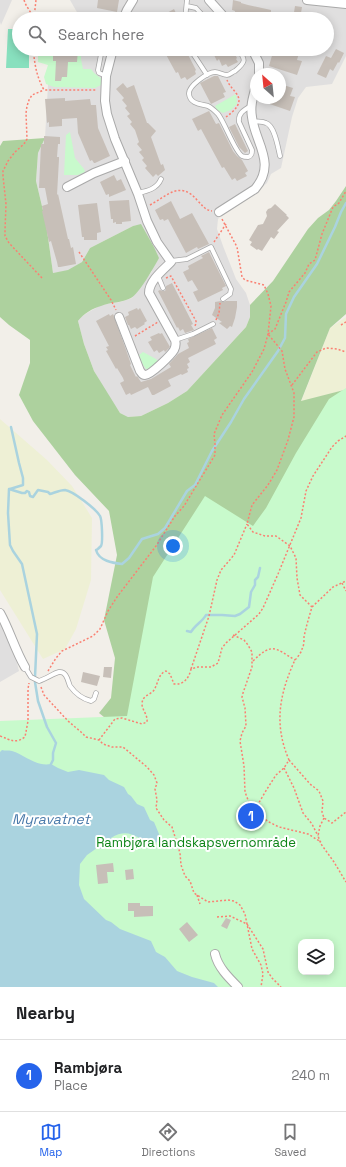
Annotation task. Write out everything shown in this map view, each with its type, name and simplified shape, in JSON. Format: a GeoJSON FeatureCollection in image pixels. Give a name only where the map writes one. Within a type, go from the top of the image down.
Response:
{"type":"FeatureCollection","features":[{"type":"Feature","properties":{"kind":"street"},"geometry":{"type":"LineString","coordinates":[[126,12],[133,0]]}},
{"type":"Feature","properties":{"kind":"street"},"geometry":{"type":"LineString","coordinates":[[209,0],[220,12]]}},
{"type":"Feature","properties":{"kind":"street"},"geometry":{"type":"LineString","coordinates":[[306,0],[346,4]]}},
{"type":"Feature","properties":{"kind":"street"},"geometry":{"type":"LineString","coordinates":[[111,56],[106,76],[105,101],[107,114],[115,138],[155,237],[171,262],[161,278],[149,288],[149,293],[175,340],[176,344],[174,350],[150,373],[145,375],[140,372],[119,318]]}},
{"type":"Feature","properties":{"kind":"street"},"geometry":{"type":"LineString","coordinates":[[255,56],[258,68]]}},
{"type":"Feature","properties":{"kind":"street"},"geometry":{"type":"LineString","coordinates":[[219,212],[254,189],[262,178],[264,172],[264,156],[253,121],[251,106]]}},
{"type":"Feature","properties":{"kind":"street"},"geometry":{"type":"LineString","coordinates":[[67,187],[94,173],[125,161]]}},
{"type":"Feature","properties":{"kind":"street"},"geometry":{"type":"LineString","coordinates":[[0,613],[25,667]]}},
{"type":"Feature","properties":{"kind":"street"},"geometry":{"type":"LineString","coordinates":[[215,954],[222,969],[238,987]]}},
{"type":"Feature","properties":{"kind":"lane"},"geometry":{"type":"LineString","coordinates":[[186,12],[187,0]]}},
{"type":"Feature","properties":{"kind":"lane"},"geometry":{"type":"LineString","coordinates":[[187,6],[196,8],[200,12]]}},
{"type":"Feature","properties":{"kind":"lane"},"geometry":{"type":"LineString","coordinates":[[101,56],[98,70],[99,73],[106,76]]}},
{"type":"Feature","properties":{"kind":"lane"},"geometry":{"type":"LineString","coordinates":[[195,56],[207,75]]}},
{"type":"Feature","properties":{"kind":"lane"},"geometry":{"type":"LineString","coordinates":[[243,56],[244,62],[233,72],[226,75],[213,72],[207,75],[191,86],[189,94],[190,98],[197,104],[208,106],[217,113],[239,152],[245,157],[251,156],[252,150],[238,118],[239,114],[251,106]]}},
{"type":"Feature","properties":{"kind":"lane"},"geometry":{"type":"LineString","coordinates":[[253,121],[267,123],[270,126],[273,130],[280,156]]}},
{"type":"Feature","properties":{"kind":"lane"},"geometry":{"type":"LineString","coordinates":[[138,194],[159,185],[161,179]]}},
{"type":"Feature","properties":{"kind":"lane"},"geometry":{"type":"LineString","coordinates":[[171,262],[187,259],[211,247],[231,289],[230,294],[223,299]]}},
{"type":"Feature","properties":{"kind":"lane"},"geometry":{"type":"LineString","coordinates":[[161,278],[163,288]]}},
{"type":"Feature","properties":{"kind":"lane"},"geometry":{"type":"LineString","coordinates":[[175,340],[191,335],[213,324]]}},
{"type":"Feature","properties":{"kind":"lane"},"geometry":{"type":"LineString","coordinates":[[25,667],[31,677],[41,681],[62,672],[66,676],[71,687],[78,694],[91,701],[94,699],[96,694]]}},
{"type":"Feature","properties":{"kind":"path"},"geometry":{"type":"LineString","coordinates":[[24,0],[30,12]]}},
{"type":"Feature","properties":{"kind":"path"},"geometry":{"type":"LineString","coordinates":[[35,12],[36,0]]}},
{"type":"Feature","properties":{"kind":"path"},"geometry":{"type":"LineString","coordinates":[[34,56],[38,78],[44,90]]}},
{"type":"Feature","properties":{"kind":"path"},"geometry":{"type":"LineString","coordinates":[[226,75],[227,81],[238,95],[239,100],[238,106],[226,118],[229,121]]}},
{"type":"Feature","properties":{"kind":"path"},"geometry":{"type":"LineString","coordinates":[[42,278],[9,243],[5,236],[6,204],[3,176],[5,167],[15,152],[27,139],[26,113],[29,100],[32,95],[44,90],[106,91]]}},
{"type":"Feature","properties":{"kind":"path"},"geometry":{"type":"LineString","coordinates":[[143,209],[173,191],[179,190],[186,191],[191,194],[206,209],[219,212],[237,247],[242,277],[245,280],[260,283],[266,288],[271,306],[268,334],[264,349],[252,372],[222,415],[214,434],[215,455],[184,506],[117,597],[100,628],[93,636],[62,651],[52,663],[41,681],[44,695],[68,721],[86,737],[99,740],[103,744],[112,747],[123,747],[147,767],[154,775],[157,783],[155,789],[157,800],[156,808],[164,820],[172,828],[180,853],[181,866],[185,876],[190,881],[200,904]]}},
{"type":"Feature","properties":{"kind":"path"},"geometry":{"type":"LineString","coordinates":[[268,334],[274,329],[286,302],[288,292],[305,273],[309,264],[315,260],[322,234],[333,207],[339,203],[346,191]]}},
{"type":"Feature","properties":{"kind":"path"},"geometry":{"type":"LineString","coordinates":[[211,247],[226,224]]}},
{"type":"Feature","properties":{"kind":"path"},"geometry":{"type":"LineString","coordinates":[[79,252],[111,300],[119,318]]}},
{"type":"Feature","properties":{"kind":"path"},"geometry":{"type":"LineString","coordinates":[[161,278],[171,276],[196,321],[196,324],[190,332],[191,335]]}},
{"type":"Feature","properties":{"kind":"path"},"geometry":{"type":"LineString","coordinates":[[216,320],[219,313],[220,301],[223,299]]}},
{"type":"Feature","properties":{"kind":"path"},"geometry":{"type":"LineString","coordinates":[[128,340],[163,320]]}},
{"type":"Feature","properties":{"kind":"path"},"geometry":{"type":"LineString","coordinates":[[341,326],[346,322]]}},
{"type":"Feature","properties":{"kind":"path"},"geometry":{"type":"LineString","coordinates":[[99,740],[115,719],[122,718],[142,724],[147,722],[142,701],[146,695],[154,691],[163,672],[166,671],[170,674],[174,684],[179,684],[189,676],[209,616],[216,580],[221,570],[234,555],[247,524],[252,505],[268,485],[277,470],[288,440],[294,417],[294,392],[285,369],[282,350],[268,334]]}},
{"type":"Feature","properties":{"kind":"path"},"geometry":{"type":"LineString","coordinates":[[292,385],[318,352],[326,348],[346,352]]}},
{"type":"Feature","properties":{"kind":"path"},"geometry":{"type":"LineString","coordinates":[[191,669],[198,667],[211,667],[218,663],[222,648],[226,643],[233,635],[259,614],[263,608],[302,518],[306,491],[313,476],[332,447],[346,436]]}},
{"type":"Feature","properties":{"kind":"path"},"geometry":{"type":"LineString","coordinates":[[247,524],[252,532],[265,536],[276,536],[290,546],[296,558],[300,595],[312,607]]}},
{"type":"Feature","properties":{"kind":"path"},"geometry":{"type":"LineString","coordinates":[[346,581],[333,587],[312,607],[307,622],[302,650],[295,660],[285,685],[279,717],[284,750],[289,760],[310,784],[320,791],[323,800],[322,812],[324,818],[332,822],[346,812]]}},
{"type":"Feature","properties":{"kind":"path"},"geometry":{"type":"LineString","coordinates":[[342,583],[346,591]]}},
{"type":"Feature","properties":{"kind":"path"},"geometry":{"type":"LineString","coordinates":[[233,635],[244,640],[252,652],[252,667],[242,697],[245,708],[246,726],[242,732],[240,741],[244,766],[245,792],[253,813]]}},
{"type":"Feature","properties":{"kind":"path"},"geometry":{"type":"LineString","coordinates":[[252,661],[267,649],[273,648],[295,660]]}},
{"type":"Feature","properties":{"kind":"path"},"geometry":{"type":"LineString","coordinates":[[0,736],[14,742],[25,737],[28,721],[28,689],[31,677]]}},
{"type":"Feature","properties":{"kind":"path"},"geometry":{"type":"LineString","coordinates":[[251,816],[276,776],[289,760]]}},
{"type":"Feature","properties":{"kind":"path"},"geometry":{"type":"LineString","coordinates":[[284,768],[294,788],[303,813],[312,824],[321,842],[346,882]]}},
{"type":"Feature","properties":{"kind":"path"},"geometry":{"type":"LineString","coordinates":[[257,806],[267,820],[279,827],[308,834],[321,842]]}},
{"type":"Feature","properties":{"kind":"path"},"geometry":{"type":"LineString","coordinates":[[318,836],[320,826],[324,818]]}},
{"type":"Feature","properties":{"kind":"path"},"geometry":{"type":"LineString","coordinates":[[197,896],[208,902],[228,900],[234,901],[240,905],[245,914],[248,936],[252,949],[261,965],[263,974],[261,987]]}},
{"type":"Feature","properties":{"kind":"path"},"geometry":{"type":"LineString","coordinates":[[217,917],[230,916],[247,924],[263,949],[268,972],[282,987]]}},
{"type":"Feature","properties":{"kind":"shaded area"},"geometry":{"type":"Polygon","coordinates":[[[0,0],[12,0],[1,25],[0,22],[0,0]]]}},
{"type":"Feature","properties":{"kind":"shaded area"},"geometry":{"type":"Polygon","coordinates":[[[70,0],[346,0],[346,56],[332,84],[306,87],[298,98],[292,117],[281,168],[271,174],[267,183],[260,189],[226,211],[218,219],[217,229],[223,246],[236,279],[246,293],[250,305],[250,317],[246,327],[187,391],[168,403],[141,416],[128,417],[120,413],[109,397],[94,371],[84,344],[78,321],[81,317],[101,305],[120,302],[132,298],[152,271],[154,247],[141,225],[133,226],[90,248],[82,262],[68,271],[53,273],[46,223],[36,181],[38,153],[45,138],[50,56],[334,56],[334,12],[77,12],[70,0]]]}},
{"type":"Feature","properties":{"kind":"shaded area"},"geometry":{"type":"Polygon","coordinates":[[[0,615],[8,626],[19,671],[0,682],[0,615]]]}},
{"type":"Feature","properties":{"kind":"green space"},"geometry":{"type":"Polygon","coordinates":[[[8,29],[12,29],[12,56],[29,56],[29,68],[6,68],[8,29]]]}},
{"type":"Feature","properties":{"kind":"green space"},"geometry":{"type":"Polygon","coordinates":[[[38,56],[81,56],[83,69],[91,69],[102,79],[101,85],[95,88],[54,87],[46,84],[44,77],[48,65],[38,62],[38,56]]]}},
{"type":"Feature","properties":{"kind":"green space"},"geometry":{"type":"Polygon","coordinates":[[[236,94],[237,104],[231,110],[223,113],[217,110],[215,106],[236,94]]]}},
{"type":"Feature","properties":{"kind":"green space"},"geometry":{"type":"Polygon","coordinates":[[[70,132],[75,158],[85,172],[78,175],[64,175],[66,135],[70,132]]]}},
{"type":"Feature","properties":{"kind":"green space"},"geometry":{"type":"Polygon","coordinates":[[[45,138],[38,153],[36,181],[46,223],[53,273],[68,270],[82,262],[90,248],[133,226],[141,224],[154,247],[159,258],[146,280],[134,296],[127,300],[95,308],[85,314],[78,321],[84,344],[94,371],[120,413],[128,417],[141,416],[168,403],[187,391],[246,327],[250,317],[250,305],[273,281],[308,229],[318,218],[329,210],[346,186],[346,314],[330,328],[301,401],[344,390],[346,987],[218,987],[146,751],[99,713],[111,698],[115,658],[104,620],[117,555],[109,511],[75,475],[33,421],[19,395],[30,363],[30,340],[0,317],[0,146],[3,141],[45,138]]]}},
{"type":"Feature","properties":{"kind":"green space"},"geometry":{"type":"Polygon","coordinates":[[[346,317],[346,389],[301,402],[330,328],[346,317]]]}},
{"type":"Feature","properties":{"kind":"green space"},"geometry":{"type":"Polygon","coordinates":[[[143,352],[159,362],[146,369],[139,355],[143,352]]]}},
{"type":"Feature","properties":{"kind":"green space","name":"Rambjøra landskapsvernområde"},"geometry":{"type":"Polygon","coordinates":[[[346,388],[346,987],[0,987],[0,721],[127,716],[153,577],[205,496],[253,526],[266,508],[296,453],[329,399],[346,388]]]}},
{"type":"Feature","properties":{"kind":"green space"},"geometry":{"type":"Polygon","coordinates":[[[0,419],[47,460],[72,486],[92,518],[91,580],[76,629],[65,649],[43,659],[0,590],[0,419]]]}},
{"type":"Feature","properties":{"kind":"water","name":"Myravatnet"},"geometry":{"type":"Polygon","coordinates":[[[2,750],[12,751],[40,764],[51,764],[68,772],[79,770],[104,775],[109,780],[124,787],[137,804],[144,807],[150,820],[154,822],[159,834],[159,840],[152,846],[132,834],[122,833],[111,838],[112,843],[105,845],[103,849],[97,848],[87,855],[80,864],[79,885],[84,899],[106,920],[120,929],[151,941],[156,952],[165,957],[177,971],[214,983],[218,987],[0,987],[0,752],[2,750]]]}},
{"type":"Feature","properties":{"kind":"building"},"geometry":{"type":"Polygon","coordinates":[[[98,0],[119,0],[117,12],[97,8],[98,0]]]}},
{"type":"Feature","properties":{"kind":"building"},"geometry":{"type":"Polygon","coordinates":[[[233,0],[271,10],[271,12],[235,12],[232,10],[233,0]]]}},
{"type":"Feature","properties":{"kind":"building"},"geometry":{"type":"Polygon","coordinates":[[[295,6],[302,7],[301,12],[294,12],[295,6]]]}},
{"type":"Feature","properties":{"kind":"building"},"geometry":{"type":"Polygon","coordinates":[[[174,9],[176,12],[169,12],[174,9]]]}},
{"type":"Feature","properties":{"kind":"building"},"geometry":{"type":"Polygon","coordinates":[[[336,49],[344,53],[333,71],[330,69],[326,78],[317,74],[326,56],[331,58],[334,56],[336,49]]]}},
{"type":"Feature","properties":{"kind":"building"},"geometry":{"type":"Polygon","coordinates":[[[53,56],[78,56],[77,62],[68,62],[67,77],[62,77],[61,81],[55,81],[56,61],[53,61],[53,56]]]}},
{"type":"Feature","properties":{"kind":"building"},"geometry":{"type":"Polygon","coordinates":[[[167,56],[189,56],[196,70],[196,74],[187,80],[185,77],[181,79],[178,72],[176,73],[167,56]]]}},
{"type":"Feature","properties":{"kind":"building"},"geometry":{"type":"Polygon","coordinates":[[[214,56],[236,56],[238,62],[228,67],[226,64],[222,66],[219,59],[217,61],[214,56]]]}},
{"type":"Feature","properties":{"kind":"building"},"geometry":{"type":"Polygon","coordinates":[[[272,56],[298,56],[297,60],[302,61],[297,75],[286,71],[286,68],[275,68],[269,66],[272,56]]]}},
{"type":"Feature","properties":{"kind":"building"},"geometry":{"type":"Polygon","coordinates":[[[214,76],[218,76],[226,92],[223,93],[225,97],[211,104],[200,83],[214,76]]]}},
{"type":"Feature","properties":{"kind":"building"},"geometry":{"type":"Polygon","coordinates":[[[123,83],[127,88],[134,85],[147,123],[156,131],[151,137],[161,165],[163,164],[165,170],[158,176],[156,174],[153,177],[145,168],[147,166],[142,160],[144,158],[139,152],[142,150],[137,144],[139,142],[135,130],[130,124],[132,122],[127,116],[130,114],[125,108],[127,106],[122,100],[124,98],[116,89],[123,83]]]}},
{"type":"Feature","properties":{"kind":"building"},"geometry":{"type":"Polygon","coordinates":[[[286,86],[293,88],[290,96],[295,97],[290,111],[270,104],[286,104],[286,86]]]}},
{"type":"Feature","properties":{"kind":"building"},"geometry":{"type":"Polygon","coordinates":[[[65,98],[65,101],[90,99],[91,105],[96,105],[98,128],[110,156],[95,163],[92,160],[90,161],[78,133],[77,118],[62,119],[62,126],[49,127],[49,122],[47,123],[45,99],[65,98]]]}},
{"type":"Feature","properties":{"kind":"building"},"geometry":{"type":"Polygon","coordinates":[[[209,111],[216,124],[219,123],[233,151],[242,160],[248,171],[245,173],[247,176],[237,181],[235,178],[232,180],[224,167],[222,168],[201,129],[198,131],[192,119],[209,111]]]}},
{"type":"Feature","properties":{"kind":"building"},"geometry":{"type":"Polygon","coordinates":[[[235,124],[248,151],[245,153],[239,147],[229,127],[235,124]]]}},
{"type":"Feature","properties":{"kind":"building"},"geometry":{"type":"Polygon","coordinates":[[[44,136],[60,137],[57,157],[59,157],[59,159],[57,195],[58,194],[68,239],[71,248],[73,247],[76,264],[60,267],[58,267],[51,241],[49,242],[42,211],[42,206],[48,204],[45,188],[39,188],[41,144],[44,144],[44,136]]]}},
{"type":"Feature","properties":{"kind":"building"},"geometry":{"type":"Polygon","coordinates":[[[114,175],[117,181],[121,179],[126,190],[109,197],[109,194],[106,195],[100,182],[114,175]]]}},
{"type":"Feature","properties":{"kind":"building"},"geometry":{"type":"Polygon","coordinates":[[[129,200],[131,221],[122,222],[122,224],[116,224],[116,222],[113,223],[113,219],[111,219],[109,201],[129,200]]]}},
{"type":"Feature","properties":{"kind":"building"},"geometry":{"type":"Polygon","coordinates":[[[171,201],[180,219],[192,213],[209,244],[198,249],[197,247],[186,253],[168,219],[164,221],[163,219],[160,220],[155,210],[171,201]]]}},
{"type":"Feature","properties":{"kind":"building"},"geometry":{"type":"Polygon","coordinates":[[[97,203],[101,232],[97,233],[97,240],[84,240],[84,237],[82,237],[78,205],[97,203]]]}},
{"type":"Feature","properties":{"kind":"building"},"geometry":{"type":"Polygon","coordinates":[[[275,204],[289,218],[277,231],[279,232],[274,239],[271,237],[262,251],[257,250],[250,245],[252,242],[249,240],[258,225],[263,224],[267,216],[266,212],[268,209],[275,204]]]}},
{"type":"Feature","properties":{"kind":"building"},"geometry":{"type":"Polygon","coordinates":[[[209,252],[226,286],[222,288],[223,290],[198,302],[193,292],[198,290],[192,280],[188,282],[183,272],[189,269],[188,266],[203,258],[201,256],[209,252]]]}},
{"type":"Feature","properties":{"kind":"building"},"geometry":{"type":"Polygon","coordinates":[[[172,283],[193,324],[191,325],[194,330],[185,333],[183,329],[180,331],[178,327],[177,328],[158,291],[165,291],[166,286],[172,283]]]}},
{"type":"Feature","properties":{"kind":"building"},"geometry":{"type":"Polygon","coordinates":[[[237,301],[235,318],[232,327],[230,326],[227,329],[219,323],[222,322],[212,315],[215,308],[215,302],[237,301]]]}},
{"type":"Feature","properties":{"kind":"building"},"geometry":{"type":"Polygon","coordinates":[[[137,308],[138,310],[140,308],[147,321],[137,329],[135,327],[131,329],[125,317],[129,315],[128,312],[137,308]]]}},
{"type":"Feature","properties":{"kind":"building"},"geometry":{"type":"Polygon","coordinates":[[[109,314],[110,316],[113,314],[114,316],[131,364],[130,365],[136,377],[137,376],[141,382],[151,379],[171,367],[169,364],[178,354],[189,348],[187,343],[189,342],[188,339],[212,328],[217,338],[214,340],[216,344],[188,358],[190,362],[187,364],[189,368],[187,369],[188,372],[168,380],[171,386],[154,395],[152,395],[148,387],[131,395],[130,393],[126,395],[120,383],[124,381],[123,378],[106,351],[108,350],[106,347],[109,346],[96,321],[109,314]]]}},
{"type":"Feature","properties":{"kind":"building"},"geometry":{"type":"Polygon","coordinates":[[[162,333],[170,347],[165,352],[164,350],[159,353],[157,350],[154,352],[148,342],[152,340],[150,337],[162,333]]]}},
{"type":"Feature","properties":{"kind":"building"},"geometry":{"type":"Polygon","coordinates":[[[104,667],[112,667],[111,678],[103,677],[104,667]]]}},
{"type":"Feature","properties":{"kind":"building"},"geometry":{"type":"Polygon","coordinates":[[[83,672],[100,676],[97,686],[81,682],[83,672]]]}},
{"type":"Feature","properties":{"kind":"building"},"geometry":{"type":"Polygon","coordinates":[[[113,863],[114,872],[107,872],[108,883],[98,884],[96,865],[113,863]]]}},
{"type":"Feature","properties":{"kind":"building"},"geometry":{"type":"Polygon","coordinates":[[[133,869],[134,879],[126,880],[125,870],[133,869]]]}},
{"type":"Feature","properties":{"kind":"building"},"geometry":{"type":"Polygon","coordinates":[[[128,903],[140,903],[140,906],[153,906],[153,916],[134,917],[134,911],[128,911],[128,903]]]}},
{"type":"Feature","properties":{"kind":"building"},"geometry":{"type":"Polygon","coordinates":[[[226,918],[231,920],[227,929],[221,926],[226,918]]]}},
{"type":"Feature","properties":{"kind":"building"},"geometry":{"type":"Polygon","coordinates":[[[187,922],[198,935],[189,942],[179,929],[187,922]]]}},
{"type":"Feature","properties":{"kind":"waterway"},"geometry":{"type":"LineString","coordinates":[[35,677],[37,634],[22,564],[10,545],[8,513],[9,489],[22,493],[27,491],[29,492],[30,496],[33,497],[38,490],[48,492],[50,494],[65,490],[79,497],[94,509],[101,518],[102,544],[96,550],[100,557],[111,562],[122,564],[129,558],[142,539],[158,534],[165,528],[187,491],[195,485],[212,451],[244,399],[278,351],[285,338],[286,314],[294,297],[317,264],[346,203]]}},
{"type":"Feature","properties":{"kind":"waterway"},"geometry":{"type":"LineString","coordinates":[[10,489],[23,485],[23,478],[11,427]]}},
{"type":"Feature","properties":{"kind":"waterway"},"geometry":{"type":"LineString","coordinates":[[187,631],[191,632],[206,615],[235,616],[249,607],[251,592],[255,585],[255,580],[258,577],[260,568]]}},
{"type":"Feature","properties":{"kind":"waterway"},"geometry":{"type":"LineString","coordinates":[[35,682],[38,701],[47,727],[56,743],[51,764]]}},
{"type":"Feature","properties":{"kind":"place","name":"Rambjøra"},"geometry":{"type":"Point","coordinates":[251,816]}}]}
